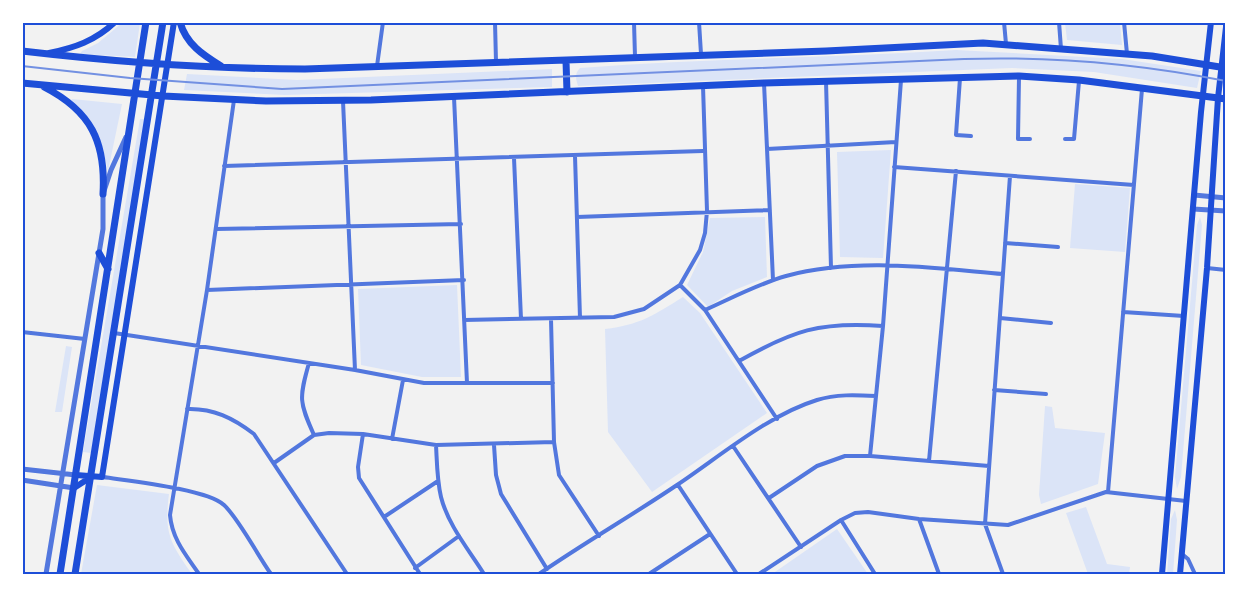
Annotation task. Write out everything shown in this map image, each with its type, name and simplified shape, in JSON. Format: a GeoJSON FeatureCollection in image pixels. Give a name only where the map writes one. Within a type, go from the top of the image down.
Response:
{"type":"FeatureCollection","features":[{"type":"Feature","properties":{"kind":"main road"},"geometry":{"type":"LineString","coordinates":[[46,54],[87,43],[115,22]]}},
{"type":"Feature","properties":{"kind":"main road"},"geometry":{"type":"LineString","coordinates":[[60,574],[146,22]]}},
{"type":"Feature","properties":{"kind":"main road"},"geometry":{"type":"LineString","coordinates":[[75,574],[163,22]]}},
{"type":"Feature","properties":{"kind":"main road"},"geometry":{"type":"LineString","coordinates":[[76,475],[102,477],[174,22]]}},
{"type":"Feature","properties":{"kind":"main road"},"geometry":{"type":"LineString","coordinates":[[180,22],[186,37],[200,53],[223,67]]}},
{"type":"Feature","properties":{"kind":"main road"},"geometry":{"type":"LineString","coordinates":[[1162,574],[1211,22]]}},
{"type":"Feature","properties":{"kind":"main road"},"geometry":{"type":"LineString","coordinates":[[1180,574],[1222,98],[1226,27]]}},
{"type":"Feature","properties":{"kind":"main road"},"geometry":{"type":"LineString","coordinates":[[22,51],[250,69],[376,68],[1006,44],[1127,54],[1223,67]]}},
{"type":"Feature","properties":{"kind":"main road"},"geometry":{"type":"LineString","coordinates":[[566,61],[567,92]]}},
{"type":"Feature","properties":{"kind":"main road"},"geometry":{"type":"LineString","coordinates":[[22,83],[234,100],[344,101],[764,83],[1019,76],[1079,80],[1222,98]]}},
{"type":"Feature","properties":{"kind":"main road"},"geometry":{"type":"LineString","coordinates":[[39,84],[63,97],[82,114],[97,138],[105,172],[104,194]]}},
{"type":"Feature","properties":{"kind":"main road"},"geometry":{"type":"LineString","coordinates":[[99,253],[109,270]]}},
{"type":"Feature","properties":{"kind":"main road"},"geometry":{"type":"LineString","coordinates":[[74,488],[91,476]]}},
{"type":"Feature","properties":{"kind":"street"},"geometry":{"type":"LineString","coordinates":[[376,68],[382,22]]}},
{"type":"Feature","properties":{"kind":"street"},"geometry":{"type":"LineString","coordinates":[[495,22],[496,63]]}},
{"type":"Feature","properties":{"kind":"street"},"geometry":{"type":"LineString","coordinates":[[634,22],[635,57]]}},
{"type":"Feature","properties":{"kind":"street"},"geometry":{"type":"LineString","coordinates":[[699,22],[701,54]]}},
{"type":"Feature","properties":{"kind":"street"},"geometry":{"type":"LineString","coordinates":[[1004,22],[1006,44]]}},
{"type":"Feature","properties":{"kind":"street"},"geometry":{"type":"LineString","coordinates":[[1059,22],[1061,49]]}},
{"type":"Feature","properties":{"kind":"street"},"geometry":{"type":"LineString","coordinates":[[1124,22],[1127,54]]}},
{"type":"Feature","properties":{"kind":"street"},"geometry":{"type":"LineString","coordinates":[[1019,76],[1018,139],[1030,139]]}},
{"type":"Feature","properties":{"kind":"street"},"geometry":{"type":"LineString","coordinates":[[960,78],[956,135],[971,136]]}},
{"type":"Feature","properties":{"kind":"street"},"geometry":{"type":"LineString","coordinates":[[870,456],[901,79]]}},
{"type":"Feature","properties":{"kind":"street"},"geometry":{"type":"LineString","coordinates":[[1065,139],[1074,139],[1079,80]]}},
{"type":"Feature","properties":{"kind":"street"},"geometry":{"type":"LineString","coordinates":[[826,81],[831,268]]}},
{"type":"Feature","properties":{"kind":"street"},"geometry":{"type":"LineString","coordinates":[[764,83],[773,280]]}},
{"type":"Feature","properties":{"kind":"street"},"geometry":{"type":"LineString","coordinates":[[464,320],[614,317],[644,309],[680,285],[700,250],[705,233],[707,212],[702,86]]}},
{"type":"Feature","properties":{"kind":"street"},"geometry":{"type":"LineString","coordinates":[[1108,492],[1142,87]]}},
{"type":"Feature","properties":{"kind":"street"},"geometry":{"type":"LineString","coordinates":[[454,97],[467,383]]}},
{"type":"Feature","properties":{"kind":"street"},"geometry":{"type":"LineString","coordinates":[[199,574],[175,539],[170,515],[207,290],[234,100]]}},
{"type":"Feature","properties":{"kind":"street"},"geometry":{"type":"LineString","coordinates":[[344,101],[355,370]]}},
{"type":"Feature","properties":{"kind":"street"},"geometry":{"type":"LineString","coordinates":[[46,574],[103,229],[104,194],[111,170],[127,136]]}},
{"type":"Feature","properties":{"kind":"street"},"geometry":{"type":"LineString","coordinates":[[767,149],[896,142]]}},
{"type":"Feature","properties":{"kind":"street"},"geometry":{"type":"LineString","coordinates":[[224,166],[703,152]]}},
{"type":"Feature","properties":{"kind":"street"},"geometry":{"type":"LineString","coordinates":[[575,156],[580,318]]}},
{"type":"Feature","properties":{"kind":"street"},"geometry":{"type":"LineString","coordinates":[[514,158],[521,319]]}},
{"type":"Feature","properties":{"kind":"street"},"geometry":{"type":"LineString","coordinates":[[894,167],[1134,185]]}},
{"type":"Feature","properties":{"kind":"street"},"geometry":{"type":"LineString","coordinates":[[929,461],[956,171]]}},
{"type":"Feature","properties":{"kind":"street"},"geometry":{"type":"LineString","coordinates":[[1003,574],[985,524],[1010,176]]}},
{"type":"Feature","properties":{"kind":"street"},"geometry":{"type":"LineString","coordinates":[[1194,195],[1226,198]]}},
{"type":"Feature","properties":{"kind":"street"},"geometry":{"type":"LineString","coordinates":[[1193,209],[1226,211]]}},
{"type":"Feature","properties":{"kind":"street"},"geometry":{"type":"LineString","coordinates":[[577,217],[770,210]]}},
{"type":"Feature","properties":{"kind":"street"},"geometry":{"type":"LineString","coordinates":[[216,229],[461,224]]}},
{"type":"Feature","properties":{"kind":"street"},"geometry":{"type":"LineString","coordinates":[[1005,243],[1058,247]]}},
{"type":"Feature","properties":{"kind":"street"},"geometry":{"type":"LineString","coordinates":[[705,310],[773,280],[831,268],[887,266],[1003,274]]}},
{"type":"Feature","properties":{"kind":"street"},"geometry":{"type":"LineString","coordinates":[[1207,268],[1226,270]]}},
{"type":"Feature","properties":{"kind":"street"},"geometry":{"type":"LineString","coordinates":[[207,290],[464,280]]}},
{"type":"Feature","properties":{"kind":"street"},"geometry":{"type":"LineString","coordinates":[[680,285],[705,310],[777,419]]}},
{"type":"Feature","properties":{"kind":"street"},"geometry":{"type":"LineString","coordinates":[[1123,312],[1184,316]]}},
{"type":"Feature","properties":{"kind":"street"},"geometry":{"type":"LineString","coordinates":[[1000,318],[1051,323]]}},
{"type":"Feature","properties":{"kind":"street"},"geometry":{"type":"LineString","coordinates":[[551,319],[554,442],[558,475],[599,537]]}},
{"type":"Feature","properties":{"kind":"street"},"geometry":{"type":"LineString","coordinates":[[739,361],[771,343],[801,331],[834,324],[882,326]]}},
{"type":"Feature","properties":{"kind":"street"},"geometry":{"type":"LineString","coordinates":[[22,332],[86,340]]}},
{"type":"Feature","properties":{"kind":"street"},"geometry":{"type":"LineString","coordinates":[[114,333],[355,370],[424,383],[553,383]]}},
{"type":"Feature","properties":{"kind":"street"},"geometry":{"type":"LineString","coordinates":[[309,363],[301,403],[314,435]]}},
{"type":"Feature","properties":{"kind":"street"},"geometry":{"type":"LineString","coordinates":[[392,439],[403,380]]}},
{"type":"Feature","properties":{"kind":"street"},"geometry":{"type":"LineString","coordinates":[[994,390],[1046,394]]}},
{"type":"Feature","properties":{"kind":"street"},"geometry":{"type":"LineString","coordinates":[[539,574],[791,410],[818,400],[848,394],[876,396]]}},
{"type":"Feature","properties":{"kind":"street"},"geometry":{"type":"LineString","coordinates":[[187,409],[213,410],[254,434],[347,574]]}},
{"type":"Feature","properties":{"kind":"street"},"geometry":{"type":"LineString","coordinates":[[274,463],[314,435],[346,432],[436,445],[554,442]]}},
{"type":"Feature","properties":{"kind":"street"},"geometry":{"type":"LineString","coordinates":[[363,434],[358,475],[370,498],[420,574]]}},
{"type":"Feature","properties":{"kind":"street"},"geometry":{"type":"LineString","coordinates":[[436,445],[438,481],[444,506],[459,536],[484,574]]}},
{"type":"Feature","properties":{"kind":"street"},"geometry":{"type":"LineString","coordinates":[[494,445],[496,475],[501,494],[547,569]]}},
{"type":"Feature","properties":{"kind":"street"},"geometry":{"type":"LineString","coordinates":[[733,446],[801,547]]}},
{"type":"Feature","properties":{"kind":"street"},"geometry":{"type":"LineString","coordinates":[[769,498],[807,472],[831,459],[845,456],[989,466]]}},
{"type":"Feature","properties":{"kind":"street"},"geometry":{"type":"LineString","coordinates":[[22,469],[76,475]]}},
{"type":"Feature","properties":{"kind":"street"},"geometry":{"type":"LineString","coordinates":[[102,477],[213,498],[225,506],[271,574]]}},
{"type":"Feature","properties":{"kind":"street"},"geometry":{"type":"LineString","coordinates":[[22,480],[74,488]]}},
{"type":"Feature","properties":{"kind":"street"},"geometry":{"type":"LineString","coordinates":[[384,517],[438,481]]}},
{"type":"Feature","properties":{"kind":"street"},"geometry":{"type":"LineString","coordinates":[[678,485],[737,574]]}},
{"type":"Feature","properties":{"kind":"street"},"geometry":{"type":"LineString","coordinates":[[759,574],[855,513],[868,512],[919,519],[1008,525],[1108,492],[1186,501]]}},
{"type":"Feature","properties":{"kind":"street"},"geometry":{"type":"LineString","coordinates":[[919,519],[939,574]]}},
{"type":"Feature","properties":{"kind":"street"},"geometry":{"type":"LineString","coordinates":[[841,520],[875,574]]}},
{"type":"Feature","properties":{"kind":"street"},"geometry":{"type":"LineString","coordinates":[[650,574],[710,534]]}},
{"type":"Feature","properties":{"kind":"street"},"geometry":{"type":"LineString","coordinates":[[415,568],[459,536]]}},
{"type":"Feature","properties":{"kind":"street"},"geometry":{"type":"LineString","coordinates":[[1182,554],[1188,559],[1195,574]]}},
{"type":"Feature","properties":{"kind":"shaded area"},"geometry":{"type":"Polygon","coordinates":[[[122,23],[140,23],[135,57],[80,54],[98,43],[122,23]]]}},
{"type":"Feature","properties":{"kind":"shaded area"},"geometry":{"type":"Polygon","coordinates":[[[1065,23],[1120,23],[1122,45],[1067,40],[1065,23]]]}},
{"type":"Feature","properties":{"kind":"shaded area"},"geometry":{"type":"Polygon","coordinates":[[[956,50],[1122,59],[1201,71],[1197,88],[1094,72],[1012,68],[578,86],[576,77],[580,68],[956,50]]]}},
{"type":"Feature","properties":{"kind":"shaded area"},"geometry":{"type":"Polygon","coordinates":[[[552,69],[552,87],[285,95],[184,90],[187,74],[297,80],[552,69]]]}},
{"type":"Feature","properties":{"kind":"shaded area"},"geometry":{"type":"Polygon","coordinates":[[[72,99],[122,104],[108,171],[97,132],[71,101],[72,99]]]}},
{"type":"Feature","properties":{"kind":"shaded area"},"geometry":{"type":"Polygon","coordinates":[[[140,119],[145,119],[91,453],[83,452],[140,119]]]}},
{"type":"Feature","properties":{"kind":"shaded area"},"geometry":{"type":"Polygon","coordinates":[[[891,150],[883,258],[840,257],[837,152],[891,150]]]}},
{"type":"Feature","properties":{"kind":"shaded area"},"geometry":{"type":"Polygon","coordinates":[[[1075,184],[1130,188],[1125,252],[1070,248],[1075,184]]]}},
{"type":"Feature","properties":{"kind":"shaded area"},"geometry":{"type":"Polygon","coordinates":[[[765,217],[767,277],[732,291],[708,307],[687,285],[703,252],[710,218],[765,217]]]}},
{"type":"Feature","properties":{"kind":"shaded area"},"geometry":{"type":"Polygon","coordinates":[[[1200,217],[1202,225],[1181,477],[1177,489],[1175,477],[1197,225],[1200,217]]]}},
{"type":"Feature","properties":{"kind":"shaded area"},"geometry":{"type":"Polygon","coordinates":[[[457,285],[461,377],[422,377],[361,365],[358,289],[457,285]]]}},
{"type":"Feature","properties":{"kind":"shaded area"},"geometry":{"type":"Polygon","coordinates":[[[683,297],[700,313],[767,413],[652,492],[608,432],[605,329],[628,325],[646,318],[683,297]]]}},
{"type":"Feature","properties":{"kind":"shaded area"},"geometry":{"type":"Polygon","coordinates":[[[66,346],[72,347],[62,412],[55,412],[66,346]]]}},
{"type":"Feature","properties":{"kind":"shaded area"},"geometry":{"type":"Polygon","coordinates":[[[1045,406],[1052,407],[1055,428],[1105,433],[1098,484],[1041,504],[1039,495],[1045,406]]]}},
{"type":"Feature","properties":{"kind":"shaded area"},"geometry":{"type":"Polygon","coordinates":[[[97,485],[169,494],[167,519],[170,537],[178,554],[192,574],[81,574],[97,485]]]}},
{"type":"Feature","properties":{"kind":"shaded area"},"geometry":{"type":"Polygon","coordinates":[[[1086,507],[1107,564],[1130,567],[1129,574],[1088,574],[1066,513],[1086,507]]]}},
{"type":"Feature","properties":{"kind":"shaded area"},"geometry":{"type":"Polygon","coordinates":[[[1175,510],[1177,520],[1173,574],[1167,574],[1171,519],[1175,510]]]}},
{"type":"Feature","properties":{"kind":"shaded area"},"geometry":{"type":"Polygon","coordinates":[[[837,529],[868,574],[772,574],[837,529]]]}},
{"type":"Feature","properties":{"kind":"railway"},"geometry":{"type":"LineString","coordinates":[[22,66],[130,78],[282,89],[997,58],[1063,60],[1129,66],[1226,81]]}}]}
